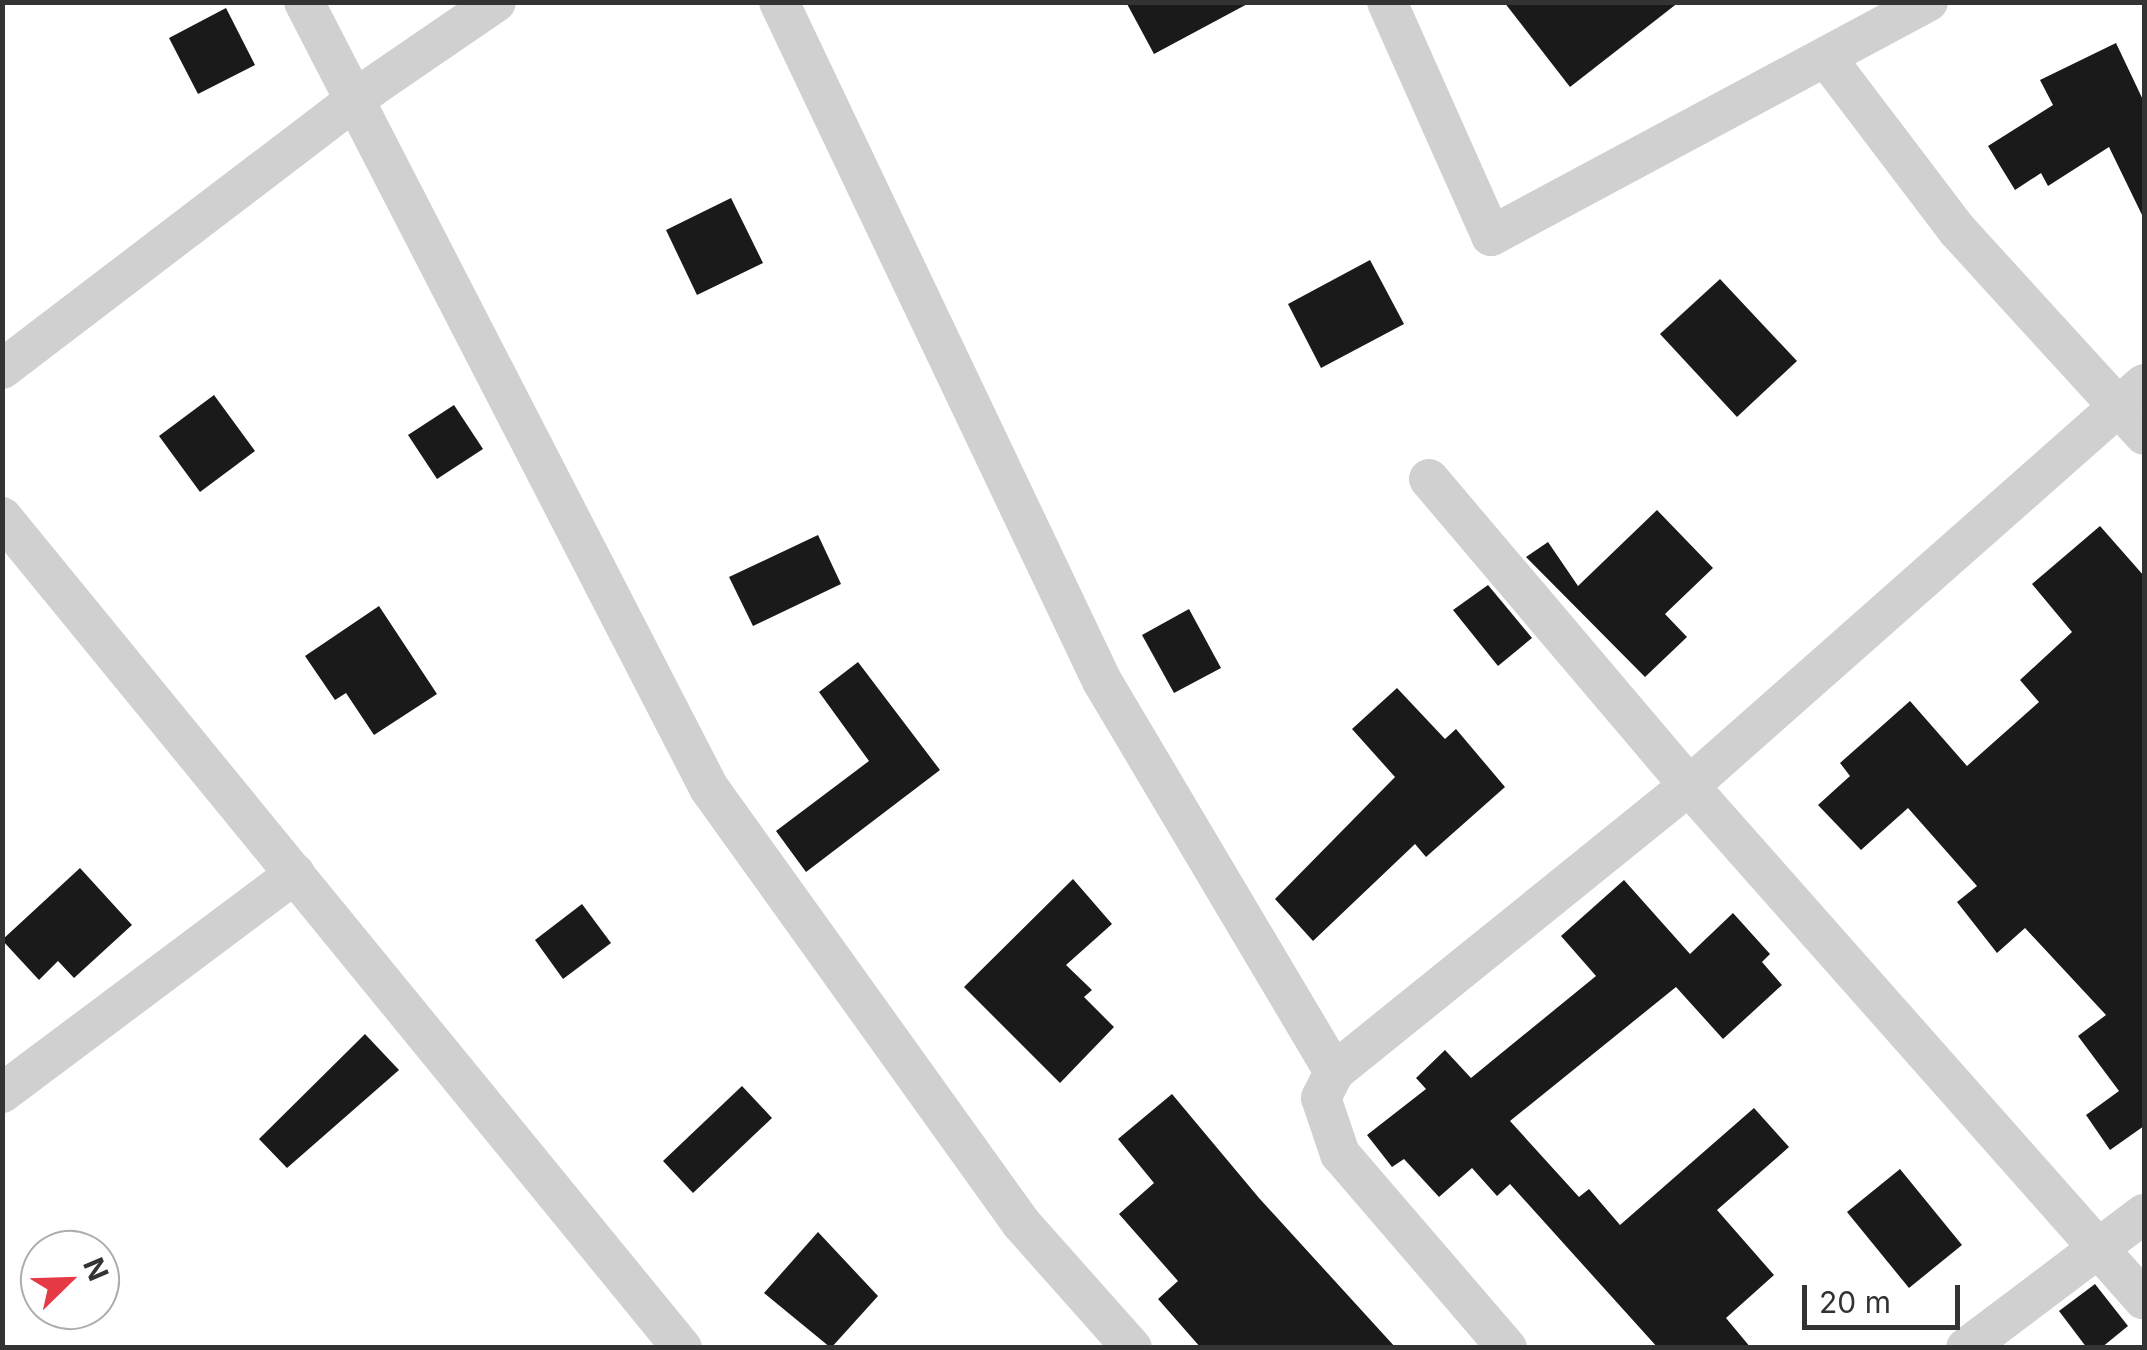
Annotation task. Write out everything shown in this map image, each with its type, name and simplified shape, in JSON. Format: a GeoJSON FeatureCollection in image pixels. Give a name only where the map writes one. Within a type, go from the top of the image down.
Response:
{"type":"FeatureCollection","features":[{"type":"Feature","properties":{"kind":"street"},"geometry":{"type":"LineString","coordinates":[[304,2],[709,788],[1021,1223],[1132,1348]]}},
{"type":"Feature","properties":{"kind":"street"},"geometry":{"type":"LineString","coordinates":[[2,368],[496,2]]}},
{"type":"Feature","properties":{"kind":"street"},"geometry":{"type":"LineString","coordinates":[[779,2],[1102,682],[1334,1072]]}},
{"type":"Feature","properties":{"kind":"street"},"geometry":{"type":"LineString","coordinates":[[1387,2],[1491,236],[1828,60],[1928,2]]}},
{"type":"Feature","properties":{"kind":"street"},"geometry":{"type":"LineString","coordinates":[[1828,60],[1958,231],[2131,393],[2144,435]]}},
{"type":"Feature","properties":{"kind":"street"},"geometry":{"type":"LineString","coordinates":[[1507,1348],[1340,1154],[1321,1098],[1334,1072],[1689,786],[2131,393]]}},
{"type":"Feature","properties":{"kind":"street"},"geometry":{"type":"LineString","coordinates":[[1429,480],[1689,786],[2144,1300]]}},
{"type":"Feature","properties":{"kind":"street"},"geometry":{"type":"LineString","coordinates":[[2,517],[682,1348]]}},
{"type":"Feature","properties":{"kind":"street"},"geometry":{"type":"LineString","coordinates":[[2,1093],[295,874]]}},
{"type":"Feature","properties":{"kind":"street"},"geometry":{"type":"LineString","coordinates":[[1966,1348],[2144,1214]]}},
{"type":"Feature","properties":{"kind":"building"},"geometry":{"type":"Polygon","coordinates":[[[1126,2],[1251,2],[1154,54],[1126,2]]]}},
{"type":"Feature","properties":{"kind":"building"},"geometry":{"type":"Polygon","coordinates":[[[1504,2],[1679,2],[1570,87],[1504,2]]]}},
{"type":"Feature","properties":{"kind":"building"},"geometry":{"type":"Polygon","coordinates":[[[226,8],[255,65],[198,94],[169,38],[226,8]]]}},
{"type":"Feature","properties":{"kind":"building"},"geometry":{"type":"Polygon","coordinates":[[[2116,43],[2144,102],[2144,219],[2109,147],[2048,186],[2041,173],[2015,190],[1988,146],[2053,105],[2040,80],[2116,43]]]}},
{"type":"Feature","properties":{"kind":"building"},"geometry":{"type":"Polygon","coordinates":[[[731,198],[763,263],[697,295],[666,230],[731,198]]]}},
{"type":"Feature","properties":{"kind":"building"},"geometry":{"type":"Polygon","coordinates":[[[1370,260],[1404,324],[1321,368],[1288,304],[1370,260]]]}},
{"type":"Feature","properties":{"kind":"building"},"geometry":{"type":"Polygon","coordinates":[[[1720,279],[1797,361],[1737,417],[1660,334],[1720,279]]]}},
{"type":"Feature","properties":{"kind":"building"},"geometry":{"type":"Polygon","coordinates":[[[214,395],[255,451],[200,492],[159,436],[214,395]]]}},
{"type":"Feature","properties":{"kind":"building"},"geometry":{"type":"Polygon","coordinates":[[[454,405],[483,449],[437,479],[408,435],[454,405]]]}},
{"type":"Feature","properties":{"kind":"building"},"geometry":{"type":"Polygon","coordinates":[[[1657,510],[1713,568],[1665,614],[1687,637],[1645,677],[1526,557],[1548,542],[1578,586],[1657,510]]]}},
{"type":"Feature","properties":{"kind":"building"},"geometry":{"type":"Polygon","coordinates":[[[2100,526],[2144,576],[2144,1126],[2110,1150],[2086,1115],[2119,1091],[2078,1036],[2106,1015],[2025,928],[1997,953],[1957,902],[1977,886],[1908,808],[1861,850],[1818,805],[1850,776],[1840,763],[1910,701],[1967,766],[2039,702],[2020,680],[2072,632],[2032,584],[2100,526]]]}},
{"type":"Feature","properties":{"kind":"building"},"geometry":{"type":"Polygon","coordinates":[[[818,535],[841,584],[753,626],[729,577],[818,535]]]}},
{"type":"Feature","properties":{"kind":"building"},"geometry":{"type":"Polygon","coordinates":[[[1488,585],[1532,638],[1498,666],[1453,610],[1488,585]]]}},
{"type":"Feature","properties":{"kind":"building"},"geometry":{"type":"Polygon","coordinates":[[[379,606],[437,694],[374,735],[346,693],[335,700],[305,656],[379,606]]]}},
{"type":"Feature","properties":{"kind":"building"},"geometry":{"type":"Polygon","coordinates":[[[1189,609],[1221,668],[1174,693],[1142,635],[1189,609]]]}},
{"type":"Feature","properties":{"kind":"building"},"geometry":{"type":"Polygon","coordinates":[[[858,662],[940,770],[806,872],[776,831],[869,761],[819,692],[858,662]]]}},
{"type":"Feature","properties":{"kind":"building"},"geometry":{"type":"Polygon","coordinates":[[[1397,688],[1445,739],[1456,729],[1505,787],[1426,857],[1415,844],[1313,941],[1275,899],[1395,777],[1352,729],[1397,688]]]}},
{"type":"Feature","properties":{"kind":"building"},"geometry":{"type":"Polygon","coordinates":[[[80,868],[132,925],[74,978],[58,961],[39,980],[2,940],[80,868]]]}},
{"type":"Feature","properties":{"kind":"building"},"geometry":{"type":"Polygon","coordinates":[[[1073,879],[1112,924],[1066,965],[1092,990],[1084,997],[1114,1027],[1060,1083],[964,987],[1073,879]]]}},
{"type":"Feature","properties":{"kind":"building"},"geometry":{"type":"Polygon","coordinates":[[[1624,880],[1690,954],[1733,913],[1770,954],[1762,962],[1782,985],[1723,1039],[1676,987],[1510,1121],[1579,1197],[1589,1189],[1620,1225],[1754,1108],[1789,1147],[1717,1210],[1774,1275],[1726,1318],[1751,1348],[1658,1348],[1510,1184],[1497,1196],[1472,1168],[1439,1197],[1404,1159],[1392,1167],[1367,1135],[1426,1089],[1416,1078],[1445,1050],[1471,1078],[1596,976],[1561,936],[1624,880]]]}},
{"type":"Feature","properties":{"kind":"building"},"geometry":{"type":"Polygon","coordinates":[[[582,904],[611,943],[563,979],[535,940],[582,904]]]}},
{"type":"Feature","properties":{"kind":"building"},"geometry":{"type":"Polygon","coordinates":[[[365,1034],[399,1070],[287,1168],[259,1139],[365,1034]]]}},
{"type":"Feature","properties":{"kind":"building"},"geometry":{"type":"Polygon","coordinates":[[[742,1086],[772,1118],[693,1193],[663,1161],[742,1086]]]}},
{"type":"Feature","properties":{"kind":"building"},"geometry":{"type":"Polygon","coordinates":[[[1172,1094],[1259,1198],[1396,1348],[1201,1348],[1158,1299],[1178,1281],[1119,1214],[1154,1183],[1118,1139],[1172,1094]]]}},
{"type":"Feature","properties":{"kind":"building"},"geometry":{"type":"Polygon","coordinates":[[[1900,1169],[1962,1245],[1909,1288],[1847,1212],[1900,1169]]]}},
{"type":"Feature","properties":{"kind":"building"},"geometry":{"type":"Polygon","coordinates":[[[818,1232],[878,1296],[831,1348],[764,1293],[818,1232]]]}},
{"type":"Feature","properties":{"kind":"building"},"geometry":{"type":"Polygon","coordinates":[[[2095,1284],[2128,1326],[2101,1348],[2087,1348],[2059,1311],[2095,1284]]]}}]}
